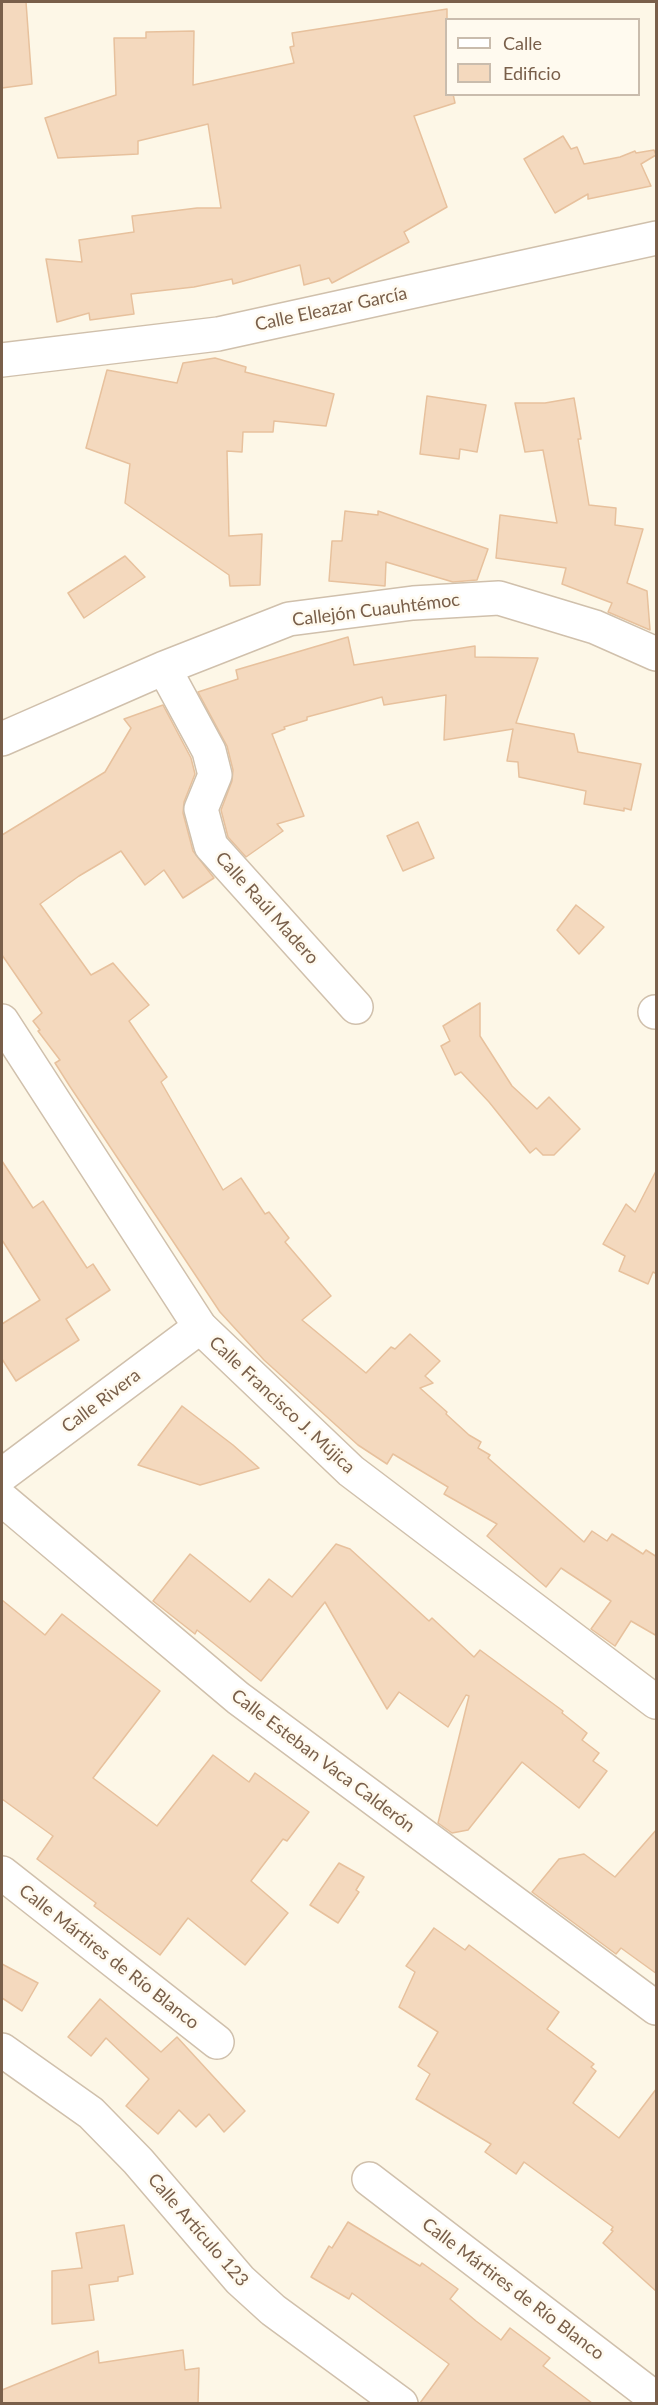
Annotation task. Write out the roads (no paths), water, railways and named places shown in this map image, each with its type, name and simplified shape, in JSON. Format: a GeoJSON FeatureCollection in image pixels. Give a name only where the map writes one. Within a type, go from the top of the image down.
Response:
{"type":"FeatureCollection","features":[{"type":"Feature","properties":{"kind":"street","name":"Calle Eleazar García"},"geometry":{"type":"LineString","coordinates":[[2,360],[218,334],[657,238]]}},
{"type":"Feature","properties":{"kind":"street","name":"Callejón Cuauhtémoc"},"geometry":{"type":"LineString","coordinates":[[2,739],[164,668],[289,620],[413,603],[498,598],[595,627],[657,654]]}},
{"type":"Feature","properties":{"kind":"street","name":"Calle Raúl Madero"},"geometry":{"type":"LineString","coordinates":[[164,668],[209,751],[215,775],[201,808],[211,846],[356,1007]]}},
{"type":"Feature","properties":{"kind":"street","name":"Calle Francisco J. Mújica"},"geometry":{"type":"LineString","coordinates":[[2,1021],[200,1327],[351,1471],[657,1701]]}},
{"type":"Feature","properties":{"kind":"street","name":"Calle Rivera"},"geometry":{"type":"LineString","coordinates":[[2,1475],[200,1327]]}},
{"type":"Feature","properties":{"kind":"street","name":"Calle Esteban Vaca Calderón"},"geometry":{"type":"LineString","coordinates":[[2,1499],[237,1698],[657,2008]]}},
{"type":"Feature","properties":{"kind":"street","name":"Calle Mártires de Río Blanco"},"geometry":{"type":"LineString","coordinates":[[2,1873],[217,2042]]}},
{"type":"Feature","properties":{"kind":"street","name":"Calle Artículo 123"},"geometry":{"type":"LineString","coordinates":[[2,2050],[92,2113],[138,2161],[240,2280],[273,2310],[401,2403]]}},
{"type":"Feature","properties":{"kind":"street","name":"Calle Mártires de Río Blanco"},"geometry":{"type":"LineString","coordinates":[[369,2179],[657,2398]]}}]}
